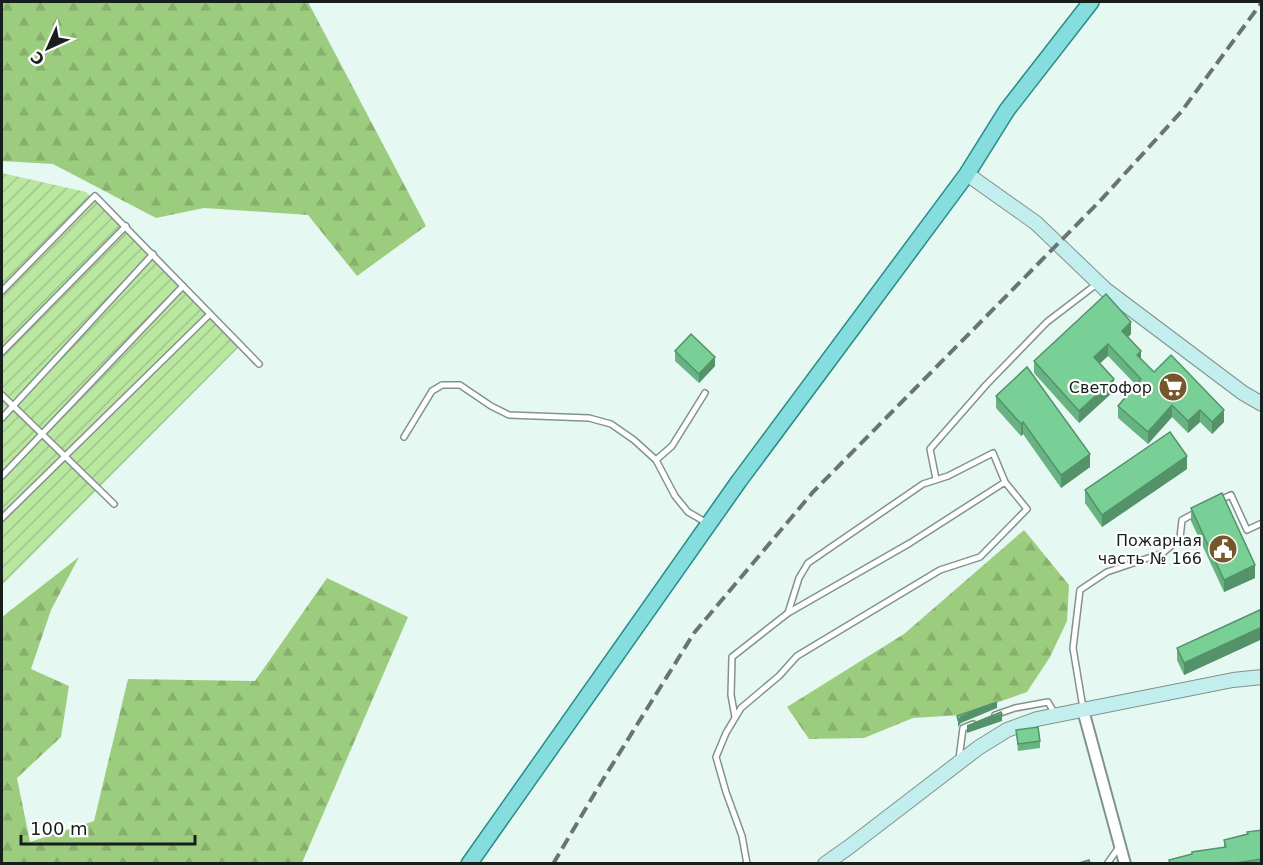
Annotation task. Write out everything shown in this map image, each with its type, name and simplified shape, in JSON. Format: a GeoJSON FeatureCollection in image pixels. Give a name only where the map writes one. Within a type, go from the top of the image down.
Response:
{"type":"FeatureCollection","features":[{"type":"Feature","properties":{"kind":"main road"},"geometry":{"type":"LineString","coordinates":[[469,864],[708,524],[967,174],[1007,110],[1091,2]]}},
{"type":"Feature","properties":{"kind":"street"},"geometry":{"type":"LineString","coordinates":[[967,174],[1036,223],[1099,283],[1235,387],[1262,404]]}},
{"type":"Feature","properties":{"kind":"street"},"geometry":{"type":"LineString","coordinates":[[825,864],[1007,730],[1037,719],[1233,680],[1262,677]]}},
{"type":"Feature","properties":{"kind":"street"},"geometry":{"type":"LineString","coordinates":[[1083,710],[1125,864]]}},
{"type":"Feature","properties":{"kind":"lane"},"geometry":{"type":"LineString","coordinates":[[2,291],[95,196],[259,364]]}},
{"type":"Feature","properties":{"kind":"lane"},"geometry":{"type":"LineString","coordinates":[[2,352],[126,226]]}},
{"type":"Feature","properties":{"kind":"lane"},"geometry":{"type":"LineString","coordinates":[[2,418],[153,254]]}},
{"type":"Feature","properties":{"kind":"lane"},"geometry":{"type":"LineString","coordinates":[[936,480],[930,449],[986,385],[1047,322],[1099,283]]}},
{"type":"Feature","properties":{"kind":"lane"},"geometry":{"type":"LineString","coordinates":[[2,476],[183,286]]}},
{"type":"Feature","properties":{"kind":"lane"},"geometry":{"type":"LineString","coordinates":[[2,518],[210,314]]}},
{"type":"Feature","properties":{"kind":"lane"},"geometry":{"type":"LineString","coordinates":[[404,437],[432,392],[442,385],[460,385],[509,415],[589,418],[611,424],[634,440],[656,460],[675,496],[688,512],[708,524]]}},
{"type":"Feature","properties":{"kind":"lane"},"geometry":{"type":"LineString","coordinates":[[656,460],[672,446],[705,393]]}},
{"type":"Feature","properties":{"kind":"lane"},"geometry":{"type":"LineString","coordinates":[[2,395],[114,504]]}},
{"type":"Feature","properties":{"kind":"lane"},"geometry":{"type":"LineString","coordinates":[[747,864],[742,836],[716,757],[726,733],[741,708],[779,676],[797,656],[940,570],[980,557],[1027,509],[1005,482],[993,453],[923,484],[808,563],[799,578],[788,613]]}},
{"type":"Feature","properties":{"kind":"lane"},"geometry":{"type":"LineString","coordinates":[[735,717],[730,695],[732,657],[788,613],[910,543],[1005,482]]}},
{"type":"Feature","properties":{"kind":"lane"},"geometry":{"type":"LineString","coordinates":[[1212,505],[1231,495],[1247,530],[1262,522]]}},
{"type":"Feature","properties":{"kind":"lane"},"geometry":{"type":"LineString","coordinates":[[1083,710],[1073,648],[1080,591],[1107,572],[1163,553],[1180,538],[1182,520],[1202,510]]}},
{"type":"Feature","properties":{"kind":"lane"},"geometry":{"type":"LineString","coordinates":[[958,764],[963,728],[1015,708],[1047,702],[1056,716]]}},
{"type":"Feature","properties":{"kind":"lane"},"geometry":{"type":"LineString","coordinates":[[1107,864],[1120,846]]}},
{"type":"Feature","properties":{"kind":"green space"},"geometry":{"type":"Polygon","coordinates":[[[2,2],[308,2],[426,226],[357,276],[308,215],[204,208],[156,218],[53,164],[2,161],[2,2]]]}},
{"type":"Feature","properties":{"kind":"green space"},"geometry":{"type":"Polygon","coordinates":[[[2,173],[86,192],[240,346],[2,585],[2,173]]]}},
{"type":"Feature","properties":{"kind":"green space"},"geometry":{"type":"Polygon","coordinates":[[[1024,530],[1069,585],[1067,621],[1050,657],[1027,692],[961,715],[913,718],[864,738],[809,739],[787,707],[904,634],[1024,530]]]}},
{"type":"Feature","properties":{"kind":"green space"},"geometry":{"type":"Polygon","coordinates":[[[79,557],[51,610],[31,669],[69,686],[61,737],[17,778],[30,842],[94,821],[128,679],[255,681],[327,578],[408,617],[302,863],[2,863],[2,617],[79,557]]]}},
{"type":"Feature","properties":{"kind":"building"},"geometry":{"type":"Polygon","coordinates":[[[1106,294],[1131,322],[1122,331],[1141,351],[1137,355],[1154,372],[1171,355],[1224,410],[1212,422],[1200,410],[1188,421],[1172,405],[1148,432],[1118,406],[1141,379],[1108,344],[1094,357],[1114,379],[1079,411],[1034,361],[1106,294]]]}},
{"type":"Feature","properties":{"kind":"building"},"geometry":{"type":"Polygon","coordinates":[[[691,334],[715,357],[699,374],[675,351],[691,334]]]}},
{"type":"Feature","properties":{"kind":"building"},"geometry":{"type":"Polygon","coordinates":[[[1027,367],[1090,454],[1061,475],[1023,422],[1021,424],[996,396],[1027,367]]]}},
{"type":"Feature","properties":{"kind":"building"},"geometry":{"type":"Polygon","coordinates":[[[1170,432],[1187,456],[1102,515],[1085,490],[1170,432]]]}},
{"type":"Feature","properties":{"kind":"building","name":"Пожарная часть № 166"},"geometry":{"type":"Polygon","coordinates":[[[1222,493],[1255,565],[1224,580],[1191,508],[1222,493]]]}},
{"type":"Feature","properties":{"kind":"building"},"geometry":{"type":"Polygon","coordinates":[[[1262,609],[1262,630],[1260,628],[1184,663],[1177,648],[1262,609]]]}},
{"type":"Feature","properties":{"kind":"building"},"geometry":{"type":"Polygon","coordinates":[[[997,702],[961,717],[958,720],[957,716],[997,702]]]}},
{"type":"Feature","properties":{"kind":"building"},"geometry":{"type":"Polygon","coordinates":[[[1001,712],[1002,714],[967,726],[1001,712]]]}},
{"type":"Feature","properties":{"kind":"building"},"geometry":{"type":"Polygon","coordinates":[[[1038,727],[1040,741],[1018,744],[1016,730],[1038,727]]]}},
{"type":"Feature","properties":{"kind":"building"},"geometry":{"type":"Polygon","coordinates":[[[1262,830],[1262,859],[1229,864],[1170,864],[1169,860],[1192,854],[1192,852],[1226,847],[1224,840],[1248,834],[1247,832],[1262,830]]]}},
{"type":"Feature","properties":{"kind":"building"},"geometry":{"type":"Polygon","coordinates":[[[1089,860],[1090,864],[1076,864],[1089,860]]]}},
{"type":"Feature","properties":{"kind":"railway"},"geometry":{"type":"LineString","coordinates":[[553,864],[694,633],[813,492],[1099,202],[1181,112],[1262,2]]}},
{"type":"Feature","properties":{"kind":"place","name":"Светофор"},"geometry":{"type":"Point","coordinates":[1173,387]}},
{"type":"Feature","properties":{"kind":"place","name":"Пожарная часть № 166"},"geometry":{"type":"Point","coordinates":[1223,549]}}]}
